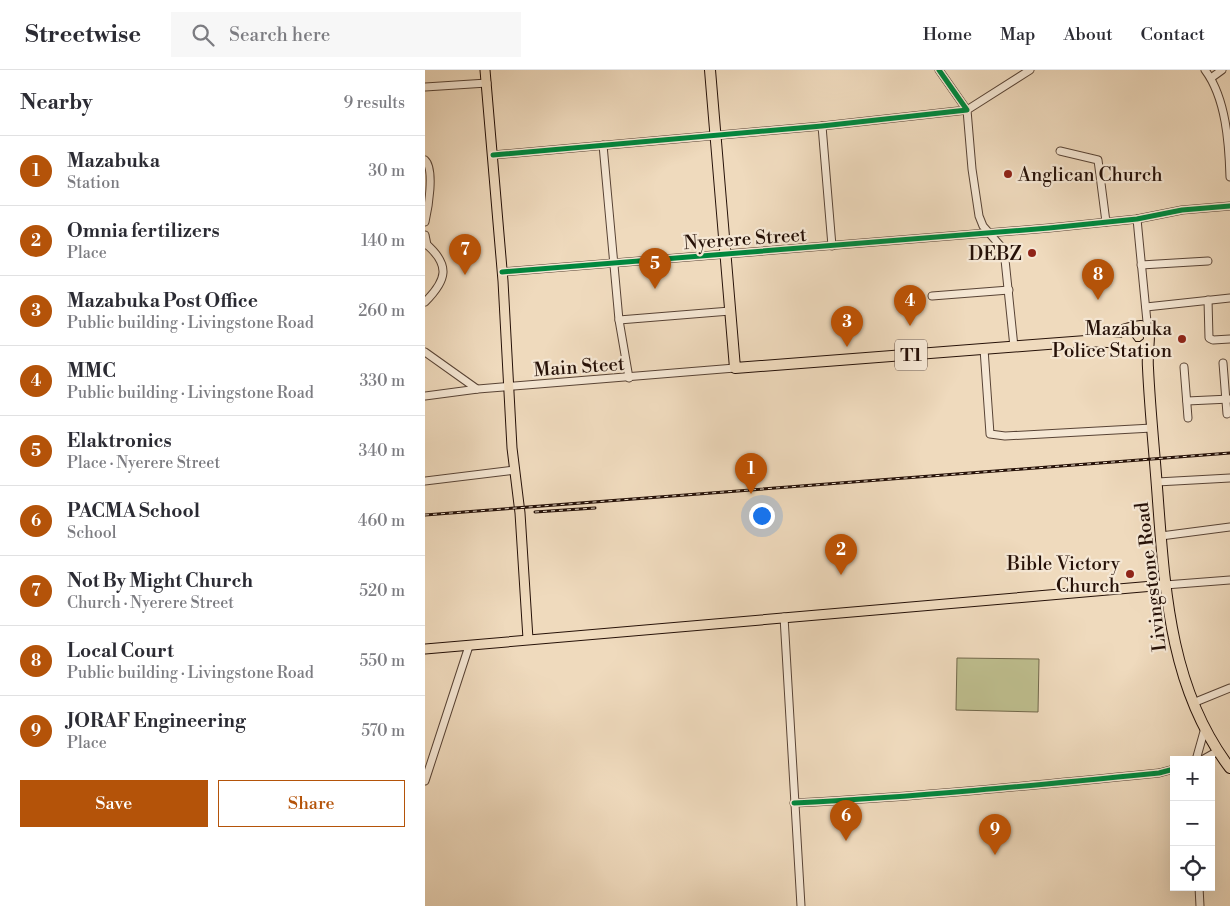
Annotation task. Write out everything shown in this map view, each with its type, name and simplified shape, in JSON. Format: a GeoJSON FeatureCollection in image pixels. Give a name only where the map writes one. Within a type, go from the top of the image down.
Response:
{"type":"FeatureCollection","features":[{"type":"Feature","properties":{"kind":"highway"},"geometry":{"type":"LineString","coordinates":[[710,70],[735,368]]}},
{"type":"Feature","properties":{"kind":"highway"},"geometry":{"type":"LineString","coordinates":[[1138,344],[1127,335],[1135,326],[1147,332]]}},
{"type":"Feature","properties":{"kind":"highway","name":"T1"},"geometry":{"type":"LineString","coordinates":[[1087,341],[1135,326]]}},
{"type":"Feature","properties":{"kind":"highway","name":"Livingstone Road"},"geometry":{"type":"LineString","coordinates":[[1147,332],[1138,344],[1148,369],[1165,585],[1173,641],[1193,703],[1218,751],[1230,768]]}},
{"type":"Feature","properties":{"kind":"highway","name":"T1"},"geometry":{"type":"LineString","coordinates":[[735,368],[1087,341],[1138,344]]}},
{"type":"Feature","properties":{"kind":"main road"},"geometry":{"type":"LineString","coordinates":[[485,70],[502,272],[508,387],[528,639]]}},
{"type":"Feature","properties":{"kind":"main road"},"geometry":{"type":"LineString","coordinates":[[425,649],[1165,585]]}},
{"type":"Feature","properties":{"kind":"street"},"geometry":{"type":"LineString","coordinates":[[939,70],[967,110],[979,216],[983,226],[1004,250],[1014,347]]}},
{"type":"Feature","properties":{"kind":"street"},"geometry":{"type":"LineString","coordinates":[[493,155],[823,126],[967,110],[1030,70]]}},
{"type":"Feature","properties":{"kind":"street"},"geometry":{"type":"LineString","coordinates":[[1205,70],[1211,78],[1224,119],[1230,177]]}},
{"type":"Feature","properties":{"kind":"street"},"geometry":{"type":"LineString","coordinates":[[1211,78],[1222,70]]}},
{"type":"Feature","properties":{"kind":"street"},"geometry":{"type":"LineString","coordinates":[[425,87],[487,83]]}},
{"type":"Feature","properties":{"kind":"street"},"geometry":{"type":"LineString","coordinates":[[823,126],[832,246]]}},
{"type":"Feature","properties":{"kind":"street"},"geometry":{"type":"LineString","coordinates":[[603,145],[619,320],[629,378]]}},
{"type":"Feature","properties":{"kind":"street"},"geometry":{"type":"LineString","coordinates":[[1059,151],[1098,160],[1106,222]]}},
{"type":"Feature","properties":{"kind":"street"},"geometry":{"type":"LineString","coordinates":[[425,160],[428,165],[430,196],[425,222]]}},
{"type":"Feature","properties":{"kind":"street","name":"Nyerere Street"},"geometry":{"type":"LineString","coordinates":[[502,272],[1106,222],[1137,219],[1182,210],[1230,206]]}},
{"type":"Feature","properties":{"kind":"street"},"geometry":{"type":"LineString","coordinates":[[1137,219],[1147,332]]}},
{"type":"Feature","properties":{"kind":"street"},"geometry":{"type":"LineString","coordinates":[[425,235],[426,244],[441,259],[443,274],[441,285],[425,302]]}},
{"type":"Feature","properties":{"kind":"street"},"geometry":{"type":"LineString","coordinates":[[1141,265],[1208,261]]}},
{"type":"Feature","properties":{"kind":"street"},"geometry":{"type":"LineString","coordinates":[[932,296],[1009,290]]}},
{"type":"Feature","properties":{"kind":"street"},"geometry":{"type":"LineString","coordinates":[[1135,326],[1146,309],[1230,298]]}},
{"type":"Feature","properties":{"kind":"street"},"geometry":{"type":"LineString","coordinates":[[1208,300],[1209,338],[1213,340],[1230,339]]}},
{"type":"Feature","properties":{"kind":"street"},"geometry":{"type":"LineString","coordinates":[[619,320],[730,311]]}},
{"type":"Feature","properties":{"kind":"street"},"geometry":{"type":"LineString","coordinates":[[985,349],[990,434],[1005,436],[1152,428]]}},
{"type":"Feature","properties":{"kind":"street"},"geometry":{"type":"LineString","coordinates":[[425,352],[477,390]]}},
{"type":"Feature","properties":{"kind":"street"},"geometry":{"type":"LineString","coordinates":[[1223,364],[1228,399],[1227,414]]}},
{"type":"Feature","properties":{"kind":"street"},"geometry":{"type":"LineString","coordinates":[[1184,367],[1189,418]]}},
{"type":"Feature","properties":{"kind":"street","name":"Main Steet"},"geometry":{"type":"LineString","coordinates":[[425,396],[735,368]]}},
{"type":"Feature","properties":{"kind":"street"},"geometry":{"type":"LineString","coordinates":[[1187,401],[1228,399]]}},
{"type":"Feature","properties":{"kind":"street"},"geometry":{"type":"LineString","coordinates":[[425,480],[515,470]]}},
{"type":"Feature","properties":{"kind":"street"},"geometry":{"type":"LineString","coordinates":[[1157,482],[1230,478]]}},
{"type":"Feature","properties":{"kind":"street"},"geometry":{"type":"LineString","coordinates":[[1161,536],[1230,526]]}},
{"type":"Feature","properties":{"kind":"street"},"geometry":{"type":"LineString","coordinates":[[1165,585],[1230,580]]}},
{"type":"Feature","properties":{"kind":"street"},"geometry":{"type":"LineString","coordinates":[[784,617],[801,906]]}},
{"type":"Feature","properties":{"kind":"street"},"geometry":{"type":"LineString","coordinates":[[425,781],[469,646]]}},
{"type":"Feature","properties":{"kind":"street"},"geometry":{"type":"LineString","coordinates":[[1193,703],[1230,688]]}},
{"type":"Feature","properties":{"kind":"street"},"geometry":{"type":"LineString","coordinates":[[1197,756],[1205,728]]}},
{"type":"Feature","properties":{"kind":"street"},"geometry":{"type":"LineString","coordinates":[[1209,756],[1218,751]]}},
{"type":"Feature","properties":{"kind":"street"},"geometry":{"type":"LineString","coordinates":[[794,803],[876,799],[1062,783],[1159,773],[1170,770]]}},
{"type":"Feature","properties":{"kind":"street"},"geometry":{"type":"LineString","coordinates":[[1199,891],[1200,906]]}},
{"type":"Feature","properties":{"kind":"green space"},"geometry":{"type":"Polygon","coordinates":[[[957,658],[1039,659],[1038,712],[956,710],[957,658]]]}},
{"type":"Feature","properties":{"kind":"railway"},"geometry":{"type":"LineString","coordinates":[[425,515],[1230,453]]}},
{"type":"Feature","properties":{"kind":"railway"},"geometry":{"type":"LineString","coordinates":[[535,512],[595,508]]}},
{"type":"Feature","properties":{"kind":"cycle path"},"geometry":{"type":"LineString","coordinates":[[493,155],[822,126],[967,110],[939,70]]}},
{"type":"Feature","properties":{"kind":"cycle path"},"geometry":{"type":"LineString","coordinates":[[502,272],[1049,228],[1137,219],[1182,210],[1230,206]]}},
{"type":"Feature","properties":{"kind":"cycle path"},"geometry":{"type":"LineString","coordinates":[[794,803],[1023,786],[1159,773],[1170,770]]}},
{"type":"Feature","properties":{"kind":"place","name":"Anglican Church"},"geometry":{"type":"Point","coordinates":[1008,174]}},
{"type":"Feature","properties":{"kind":"place","name":"DEBZ"},"geometry":{"type":"Point","coordinates":[1032,253]}},
{"type":"Feature","properties":{"kind":"place","name":"Not By Might Church"},"geometry":{"type":"Point","coordinates":[465,275]}},
{"type":"Feature","properties":{"kind":"place","name":"Elaktronics"},"geometry":{"type":"Point","coordinates":[655,289]}},
{"type":"Feature","properties":{"kind":"place","name":"Local Court"},"geometry":{"type":"Point","coordinates":[1098,300]}},
{"type":"Feature","properties":{"kind":"place","name":"MMC"},"geometry":{"type":"Point","coordinates":[910,326]}},
{"type":"Feature","properties":{"kind":"place","name":"Mazabuka Police Station"},"geometry":{"type":"Point","coordinates":[1182,339]}},
{"type":"Feature","properties":{"kind":"place","name":"Mazabuka Post Office"},"geometry":{"type":"Point","coordinates":[847,347]}},
{"type":"Feature","properties":{"kind":"place","name":"Mazabuka"},"geometry":{"type":"Point","coordinates":[751,494]}},
{"type":"Feature","properties":{"kind":"place","name":"Bible Victory Church"},"geometry":{"type":"Point","coordinates":[1130,574]}},
{"type":"Feature","properties":{"kind":"place","name":"Omnia fertilizers"},"geometry":{"type":"Point","coordinates":[841,575]}},
{"type":"Feature","properties":{"kind":"place","name":"PACMA School"},"geometry":{"type":"Point","coordinates":[846,841]}},
{"type":"Feature","properties":{"kind":"place","name":"JORAF Engineering"},"geometry":{"type":"Point","coordinates":[995,855]}}]}
